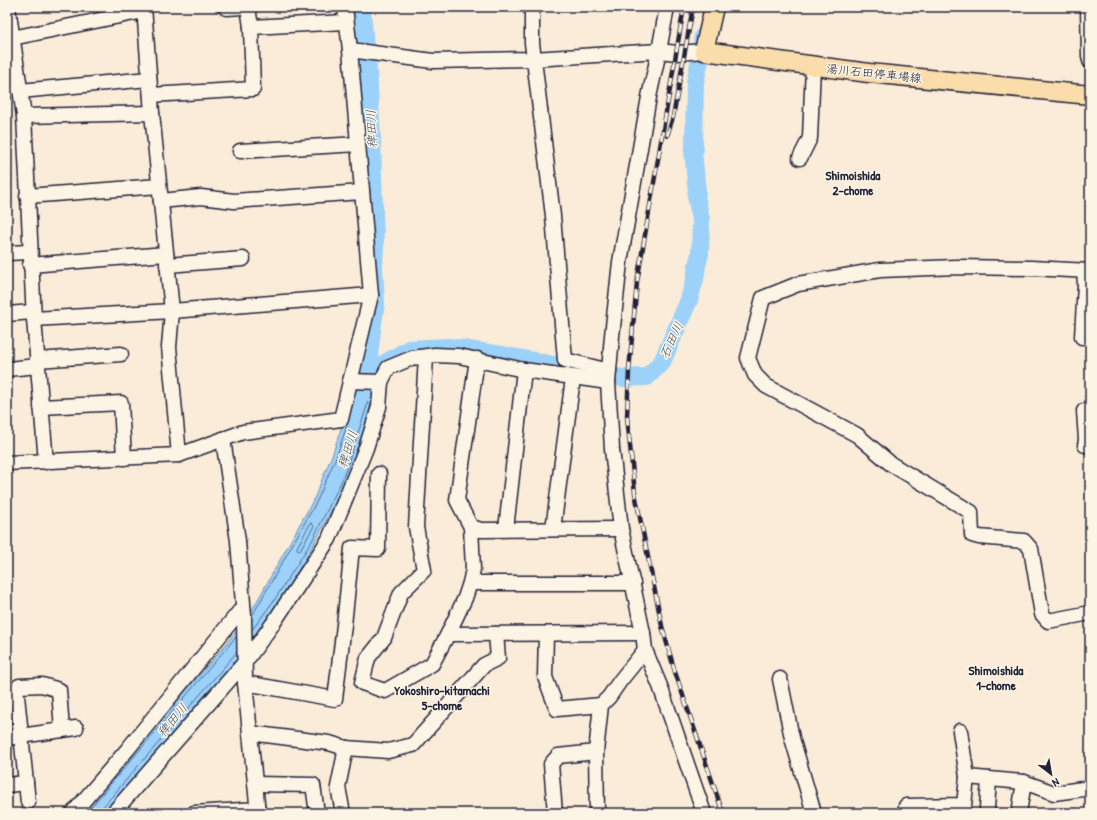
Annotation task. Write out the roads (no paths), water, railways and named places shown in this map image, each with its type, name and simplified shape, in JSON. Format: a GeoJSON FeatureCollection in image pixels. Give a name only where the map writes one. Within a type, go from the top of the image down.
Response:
{"type":"FeatureCollection","features":[{"type":"Feature","properties":{"kind":"main road"},"geometry":{"type":"LineString","coordinates":[[704,52],[714,7]]}},
{"type":"Feature","properties":{"kind":"main road","name":"湯川石田停車場線"},"geometry":{"type":"LineString","coordinates":[[704,52],[869,73],[1090,95]]}},
{"type":"Feature","properties":{"kind":"street"},"geometry":{"type":"LineString","coordinates":[[8,7],[24,116],[33,315],[46,462]]}},
{"type":"Feature","properties":{"kind":"street"},"geometry":{"type":"LineString","coordinates":[[226,8],[242,7]]}},
{"type":"Feature","properties":{"kind":"street"},"geometry":{"type":"LineString","coordinates":[[151,95],[253,90],[251,27],[248,7]]}},
{"type":"Feature","properties":{"kind":"street"},"geometry":{"type":"LineString","coordinates":[[7,463],[179,455],[243,432],[341,419],[371,295],[345,7]]}},
{"type":"Feature","properties":{"kind":"street"},"geometry":{"type":"LineString","coordinates":[[532,7],[533,59],[553,216],[565,360],[609,377]]}},
{"type":"Feature","properties":{"kind":"street"},"geometry":{"type":"LineString","coordinates":[[667,7],[660,51],[649,97],[620,262],[609,377],[612,448],[621,529],[643,633],[645,650],[660,686],[704,813]]}},
{"type":"Feature","properties":{"kind":"street"},"geometry":{"type":"LineString","coordinates":[[1088,7],[1090,61]]}},
{"type":"Feature","properties":{"kind":"street"},"geometry":{"type":"LineString","coordinates":[[12,38],[144,9],[152,113],[172,312],[169,347],[179,455]]}},
{"type":"Feature","properties":{"kind":"street"},"geometry":{"type":"LineString","coordinates":[[251,27],[346,22]]}},
{"type":"Feature","properties":{"kind":"street"},"geometry":{"type":"LineString","coordinates":[[350,50],[433,61],[533,59],[660,51],[704,52]]}},
{"type":"Feature","properties":{"kind":"street"},"geometry":{"type":"LineString","coordinates":[[800,158],[810,138],[813,66]]}},
{"type":"Feature","properties":{"kind":"street"},"geometry":{"type":"LineString","coordinates":[[20,91],[150,79]]}},
{"type":"Feature","properties":{"kind":"street"},"geometry":{"type":"LineString","coordinates":[[24,116],[152,113]]}},
{"type":"Feature","properties":{"kind":"street"},"geometry":{"type":"LineString","coordinates":[[240,152],[358,144]]}},
{"type":"Feature","properties":{"kind":"street"},"geometry":{"type":"LineString","coordinates":[[27,196],[159,186]]}},
{"type":"Feature","properties":{"kind":"street"},"geometry":{"type":"LineString","coordinates":[[161,201],[201,197],[234,201],[362,192]]}},
{"type":"Feature","properties":{"kind":"street"},"geometry":{"type":"LineString","coordinates":[[7,253],[30,258],[166,260],[243,259]]}},
{"type":"Feature","properties":{"kind":"street"},"geometry":{"type":"LineString","coordinates":[[1082,337],[1087,271],[978,267],[880,270],[798,284],[763,298],[748,358],[755,375],[766,386],[857,435],[891,464],[971,512],[972,535],[1024,541],[1031,549],[1042,614],[1048,621],[1090,613]]}},
{"type":"Feature","properties":{"kind":"street"},"geometry":{"type":"LineString","coordinates":[[7,314],[33,315],[172,312],[371,295]]}},
{"type":"Feature","properties":{"kind":"street"},"geometry":{"type":"LineString","coordinates":[[7,369],[37,363],[121,354]]}},
{"type":"Feature","properties":{"kind":"street"},"geometry":{"type":"LineString","coordinates":[[113,813],[245,659],[272,625],[330,539],[366,448],[379,407],[381,382],[388,368],[412,358],[435,355],[460,356],[524,370],[573,378],[609,377]]}},
{"type":"Feature","properties":{"kind":"street"},"geometry":{"type":"LineString","coordinates":[[426,357],[416,527],[424,570],[401,593],[384,638],[368,658],[362,683],[385,691],[432,664],[465,598],[470,583],[473,569],[471,527],[457,500],[477,359]]}},
{"type":"Feature","properties":{"kind":"street"},"geometry":{"type":"LineString","coordinates":[[506,529],[524,370]]}},
{"type":"Feature","properties":{"kind":"street"},"geometry":{"type":"LineString","coordinates":[[554,529],[573,378]]}},
{"type":"Feature","properties":{"kind":"street"},"geometry":{"type":"LineString","coordinates":[[350,381],[381,382]]}},
{"type":"Feature","properties":{"kind":"street"},"geometry":{"type":"LineString","coordinates":[[41,407],[121,403],[124,458]]}},
{"type":"Feature","properties":{"kind":"street"},"geometry":{"type":"LineString","coordinates":[[1085,446],[1084,411],[1090,410]]}},
{"type":"Feature","properties":{"kind":"street"},"geometry":{"type":"LineString","coordinates":[[194,813],[258,811],[245,683],[244,612],[238,541],[223,439]]}},
{"type":"Feature","properties":{"kind":"street"},"geometry":{"type":"LineString","coordinates":[[245,683],[335,699],[352,548],[378,549],[379,474]]}},
{"type":"Feature","properties":{"kind":"street"},"geometry":{"type":"LineString","coordinates":[[471,527],[482,530],[621,529]]}},
{"type":"Feature","properties":{"kind":"street"},"geometry":{"type":"LineString","coordinates":[[470,583],[633,583]]}},
{"type":"Feature","properties":{"kind":"street"},"geometry":{"type":"LineString","coordinates":[[73,813],[244,612]]}},
{"type":"Feature","properties":{"kind":"street"},"geometry":{"type":"LineString","coordinates":[[448,634],[643,633]]}},
{"type":"Feature","properties":{"kind":"street"},"geometry":{"type":"LineString","coordinates":[[250,733],[329,743],[346,748],[388,751],[413,745],[484,665],[498,658],[496,634]]}},
{"type":"Feature","properties":{"kind":"street"},"geometry":{"type":"LineString","coordinates":[[546,634],[545,677],[557,709],[601,704],[609,697],[614,688],[645,650]]}},
{"type":"Feature","properties":{"kind":"street"},"geometry":{"type":"LineString","coordinates":[[780,679],[792,738],[814,813]]}},
{"type":"Feature","properties":{"kind":"street"},"geometry":{"type":"LineString","coordinates":[[7,738],[69,729],[59,690],[42,685],[19,686]]}},
{"type":"Feature","properties":{"kind":"street"},"geometry":{"type":"LineString","coordinates":[[7,697],[17,696],[28,802]]}},
{"type":"Feature","properties":{"kind":"street"},"geometry":{"type":"LineString","coordinates":[[597,813],[596,752],[601,704]]}},
{"type":"Feature","properties":{"kind":"street"},"geometry":{"type":"LineString","coordinates":[[906,813],[906,806],[938,809],[964,805],[967,777],[960,731]]}},
{"type":"Feature","properties":{"kind":"street"},"geometry":{"type":"LineString","coordinates":[[343,813],[338,787],[346,748]]}},
{"type":"Feature","properties":{"kind":"street"},"geometry":{"type":"LineString","coordinates":[[555,813],[551,764],[558,756],[596,752]]}},
{"type":"Feature","properties":{"kind":"street"},"geometry":{"type":"LineString","coordinates":[[967,777],[1024,782],[1054,793],[1090,788]]}},
{"type":"Feature","properties":{"kind":"street"},"geometry":{"type":"LineString","coordinates":[[988,779],[988,813]]}},
{"type":"Feature","properties":{"kind":"street"},"geometry":{"type":"LineString","coordinates":[[1019,813],[1024,782]]}},
{"type":"Feature","properties":{"kind":"street"},"geometry":{"type":"LineString","coordinates":[[7,785],[26,783]]}},
{"type":"Feature","properties":{"kind":"street"},"geometry":{"type":"LineString","coordinates":[[255,784],[313,784],[317,813]]}},
{"type":"Feature","properties":{"kind":"water"},"geometry":{"type":"Polygon","coordinates":[[[372,371],[377,376],[368,415],[356,453],[341,490],[323,526],[283,595],[236,660],[103,813],[81,813],[227,643],[251,612],[314,499],[333,453],[358,376],[363,372],[372,371]]]}},
{"type":"Feature","properties":{"kind":"waterway","name":"稗田川"},"geometry":{"type":"LineString","coordinates":[[362,7],[365,49],[367,54],[372,138],[376,304],[363,394]]}},
{"type":"Feature","properties":{"kind":"waterway","name":"石田川"},"geometry":{"type":"LineString","coordinates":[[366,381],[380,366],[409,349],[449,347],[502,355],[623,378],[647,377],[662,362],[689,300],[700,254],[701,220],[696,196],[697,192],[693,151],[695,149],[695,82],[702,51],[703,36]]}},
{"type":"Feature","properties":{"kind":"railway"},"geometry":{"type":"LineString","coordinates":[[684,7],[637,282],[629,371],[627,417],[635,493],[662,626],[675,672],[723,813]]}},
{"type":"Feature","properties":{"kind":"railway"},"geometry":{"type":"LineString","coordinates":[[667,136],[673,117],[693,7]]}},
{"type":"Feature","properties":{"kind":"district","name":"Shimoishida 2-chome"},"geometry":{"type":"Point","coordinates":[853,182]}},
{"type":"Feature","properties":{"kind":"district","name":"Shimoishida 1-chome"},"geometry":{"type":"Point","coordinates":[996,678]}},
{"type":"Feature","properties":{"kind":"district","name":"Yokoshiro-kitamachi 5-chome"},"geometry":{"type":"Point","coordinates":[442,698]}}]}
